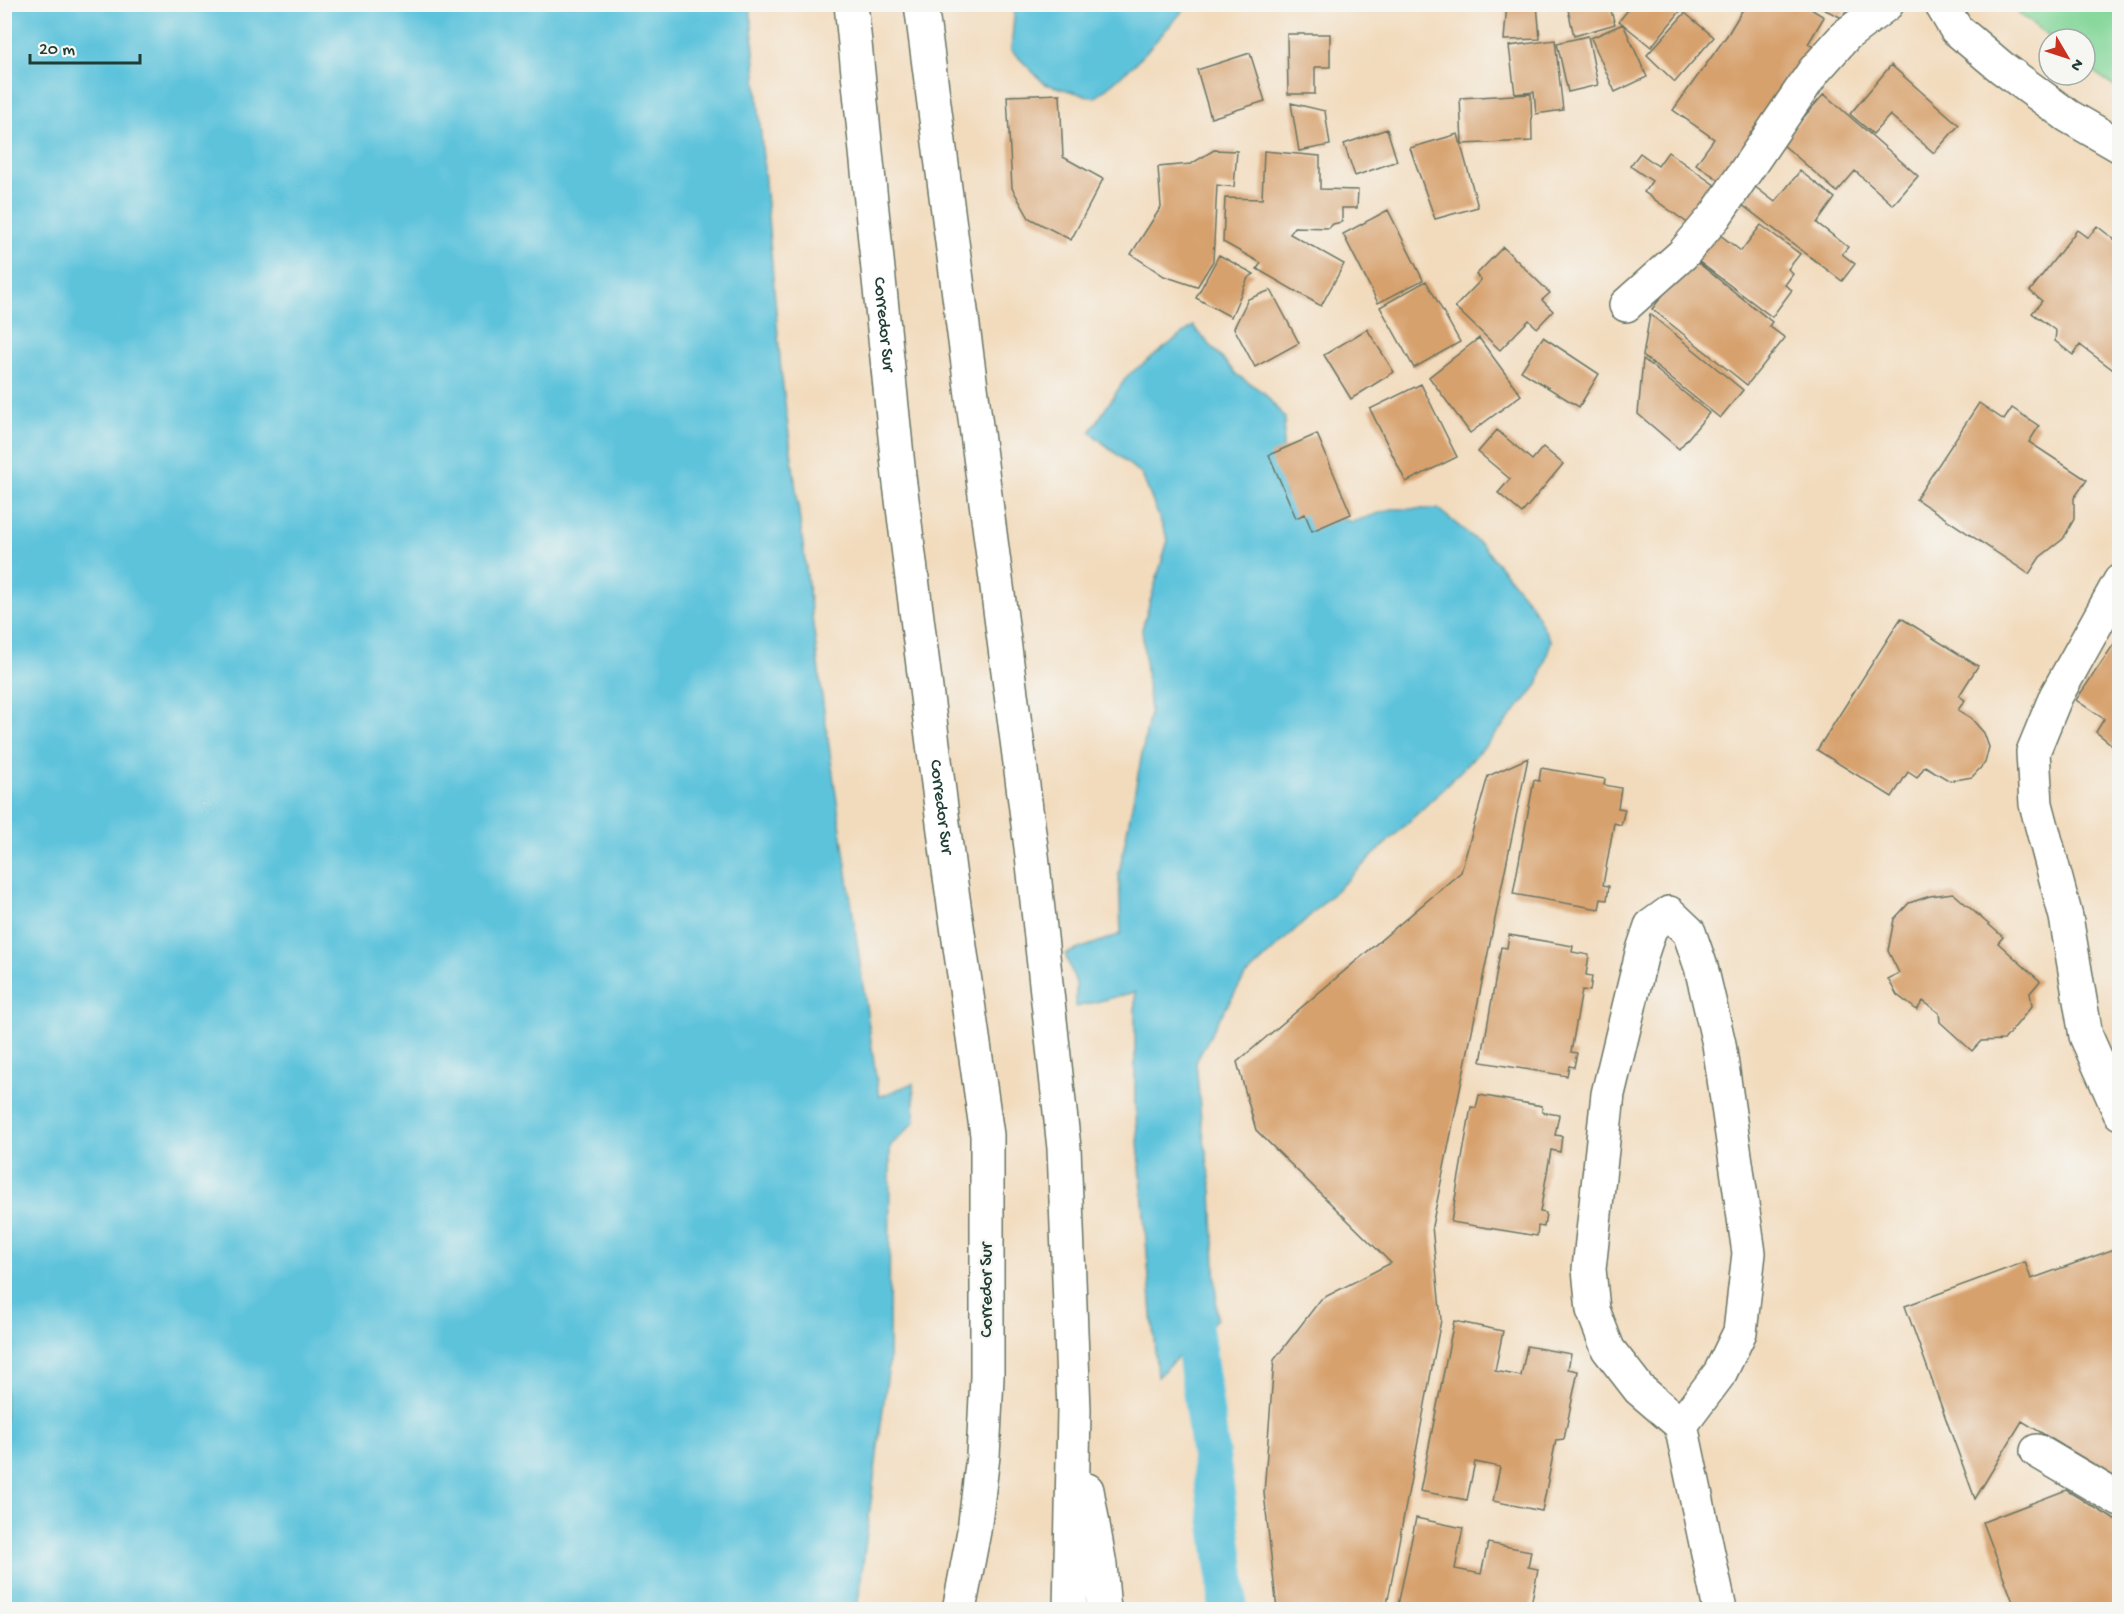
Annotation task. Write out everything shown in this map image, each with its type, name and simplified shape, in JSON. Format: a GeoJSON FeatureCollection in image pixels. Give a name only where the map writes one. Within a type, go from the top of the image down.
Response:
{"type":"FeatureCollection","features":[{"type":"Feature","properties":{"kind":"main road","name":"Corredor Sur"},"geometry":{"type":"LineString","coordinates":[[851,4],[899,476],[949,870],[987,1135],[987,1377],[983,1456],[974,1531],[959,1608]]}},
{"type":"Feature","properties":{"kind":"main road"},"geometry":{"type":"LineString","coordinates":[[921,4],[1030,843],[1064,1148],[1074,1410],[1070,1610]]}},
{"type":"Feature","properties":{"kind":"main road"},"geometry":{"type":"LineString","coordinates":[[1626,305],[1683,254],[1715,216],[1814,71],[1846,35],[1887,4]]}},
{"type":"Feature","properties":{"kind":"main road"},"geometry":{"type":"LineString","coordinates":[[1941,4],[1956,29],[2001,67],[2068,116],[2120,146]]}},
{"type":"Feature","properties":{"kind":"main road"},"geometry":{"type":"LineString","coordinates":[[2120,581],[2056,696],[2032,752],[2036,804],[2066,917],[2086,1036],[2120,1113]]}},
{"type":"Feature","properties":{"kind":"main road"},"geometry":{"type":"LineString","coordinates":[[1681,1425],[1720,1373],[1740,1332],[1749,1253],[1719,1044],[1710,1005],[1701,967],[1689,932],[1669,913],[1651,926],[1642,953],[1608,1094],[1589,1269],[1593,1310],[1608,1350],[1640,1389],[1681,1425],[1720,1610]]}},
{"type":"Feature","properties":{"kind":"main road"},"geometry":{"type":"LineString","coordinates":[[1074,1410],[1100,1565],[1104,1610]]}},
{"type":"Feature","properties":{"kind":"main road"},"geometry":{"type":"LineString","coordinates":[[2037,1451],[2120,1500]]}},
{"type":"Feature","properties":{"kind":"green space"},"geometry":{"type":"Polygon","coordinates":[[[2009,5],[2119,5],[2119,90],[2097,74],[2097,27],[2037,27],[2009,5]]]}},
{"type":"Feature","properties":{"kind":"water"},"geometry":{"type":"Polygon","coordinates":[[[5,4],[750,5],[781,371],[824,711],[879,1097],[913,1083],[915,1122],[890,1146],[889,1363],[857,1609],[5,1609],[5,4]]]}},
{"type":"Feature","properties":{"kind":"water"},"geometry":{"type":"Polygon","coordinates":[[[1015,4],[1188,5],[1137,62],[1095,98],[1045,84],[1011,50],[1015,4]]]}},
{"type":"Feature","properties":{"kind":"water"},"geometry":{"type":"Polygon","coordinates":[[[1193,326],[1236,374],[1264,393],[1285,418],[1282,459],[1285,496],[1352,522],[1392,509],[1438,509],[1483,546],[1530,603],[1551,641],[1538,685],[1489,742],[1439,793],[1244,978],[1219,1019],[1196,1062],[1201,1119],[1212,1190],[1217,1319],[1157,1377],[1135,1104],[1135,992],[1076,1007],[1076,983],[1065,954],[1121,934],[1119,873],[1150,712],[1142,629],[1168,540],[1142,475],[1090,432],[1127,376],[1193,326]]]}},
{"type":"Feature","properties":{"kind":"building"},"geometry":{"type":"Polygon","coordinates":[[[1507,4],[1537,4],[1540,39],[1504,40],[1507,4]]]}},
{"type":"Feature","properties":{"kind":"building"},"geometry":{"type":"Polygon","coordinates":[[[1633,4],[1677,4],[1682,9],[1651,47],[1619,21],[1633,4]]]}},
{"type":"Feature","properties":{"kind":"building"},"geometry":{"type":"Polygon","coordinates":[[[1746,4],[1803,4],[1824,17],[1808,44],[1814,47],[1797,75],[1722,182],[1696,164],[1714,139],[1673,110],[1728,34],[1746,4]]]}},
{"type":"Feature","properties":{"kind":"building"},"geometry":{"type":"Polygon","coordinates":[[[1813,4],[1849,4],[1842,18],[1813,4]]]}},
{"type":"Feature","properties":{"kind":"building"},"geometry":{"type":"Polygon","coordinates":[[[1567,5],[1609,5],[1615,24],[1574,36],[1567,5]]]}},
{"type":"Feature","properties":{"kind":"building"},"geometry":{"type":"Polygon","coordinates":[[[1685,13],[1714,37],[1675,82],[1647,55],[1685,13]]]}},
{"type":"Feature","properties":{"kind":"building"},"geometry":{"type":"Polygon","coordinates":[[[1623,24],[1647,77],[1615,92],[1591,38],[1623,24]]]}},
{"type":"Feature","properties":{"kind":"building"},"geometry":{"type":"Polygon","coordinates":[[[1287,34],[1330,34],[1330,67],[1315,67],[1315,94],[1288,94],[1287,34]]]}},
{"type":"Feature","properties":{"kind":"building"},"geometry":{"type":"Polygon","coordinates":[[[1588,36],[1598,85],[1568,92],[1557,43],[1588,36]]]}},
{"type":"Feature","properties":{"kind":"building"},"geometry":{"type":"Polygon","coordinates":[[[1555,40],[1563,110],[1536,114],[1534,92],[1515,94],[1509,46],[1555,40]]]}},
{"type":"Feature","properties":{"kind":"building"},"geometry":{"type":"Polygon","coordinates":[[[1250,53],[1265,101],[1211,118],[1197,70],[1250,53]]]}},
{"type":"Feature","properties":{"kind":"building"},"geometry":{"type":"Polygon","coordinates":[[[1891,65],[1959,125],[1934,153],[1890,115],[1873,134],[1850,114],[1891,65]]]}},
{"type":"Feature","properties":{"kind":"building"},"geometry":{"type":"Polygon","coordinates":[[[1060,94],[1063,157],[1103,179],[1071,240],[1029,218],[1012,188],[1007,96],[1060,94]]]}},
{"type":"Feature","properties":{"kind":"building"},"geometry":{"type":"Polygon","coordinates":[[[1531,94],[1532,141],[1462,144],[1460,98],[1531,94]]]}},
{"type":"Feature","properties":{"kind":"building"},"geometry":{"type":"Polygon","coordinates":[[[1824,94],[1918,176],[1893,205],[1855,171],[1837,192],[1781,143],[1824,94]]]}},
{"type":"Feature","properties":{"kind":"building"},"geometry":{"type":"Polygon","coordinates":[[[1291,103],[1325,111],[1330,145],[1299,151],[1291,103]]]}},
{"type":"Feature","properties":{"kind":"building"},"geometry":{"type":"Polygon","coordinates":[[[1387,129],[1397,161],[1355,176],[1344,144],[1387,129]]]}},
{"type":"Feature","properties":{"kind":"building"},"geometry":{"type":"Polygon","coordinates":[[[1458,134],[1478,207],[1435,219],[1410,148],[1458,134]]]}},
{"type":"Feature","properties":{"kind":"building"},"geometry":{"type":"Polygon","coordinates":[[[1214,150],[1237,151],[1234,187],[1217,185],[1213,261],[1197,287],[1164,276],[1131,254],[1161,207],[1158,167],[1191,164],[1214,150]]]}},
{"type":"Feature","properties":{"kind":"building"},"geometry":{"type":"Polygon","coordinates":[[[1264,151],[1320,156],[1320,189],[1358,190],[1357,208],[1342,208],[1342,222],[1333,224],[1329,228],[1294,227],[1290,234],[1344,264],[1321,306],[1257,269],[1261,263],[1223,242],[1225,198],[1262,199],[1264,151]]]}},
{"type":"Feature","properties":{"kind":"building"},"geometry":{"type":"Polygon","coordinates":[[[1668,152],[1716,186],[1689,224],[1644,192],[1652,181],[1630,166],[1640,153],[1658,166],[1668,152]]]}},
{"type":"Feature","properties":{"kind":"building"},"geometry":{"type":"Polygon","coordinates":[[[1800,171],[1835,198],[1817,223],[1848,247],[1842,254],[1855,264],[1842,281],[1741,204],[1754,186],[1775,202],[1800,171]]]}},
{"type":"Feature","properties":{"kind":"building"},"geometry":{"type":"Polygon","coordinates":[[[1388,210],[1423,280],[1378,303],[1343,234],[1388,210]]]}},
{"type":"Feature","properties":{"kind":"building"},"geometry":{"type":"Polygon","coordinates":[[[1761,225],[1800,254],[1788,269],[1793,274],[1785,285],[1792,290],[1772,317],[1694,258],[1715,231],[1741,251],[1761,225]]]}},
{"type":"Feature","properties":{"kind":"building"},"geometry":{"type":"Polygon","coordinates":[[[2097,226],[2120,244],[2120,375],[2080,345],[2073,355],[2055,341],[2056,331],[2032,313],[2042,301],[2030,291],[2077,230],[2088,238],[2097,226]]]}},
{"type":"Feature","properties":{"kind":"building"},"geometry":{"type":"Polygon","coordinates":[[[1503,247],[1550,293],[1542,300],[1553,311],[1537,328],[1529,320],[1500,350],[1455,307],[1481,280],[1476,275],[1503,247]]]}},
{"type":"Feature","properties":{"kind":"building"},"geometry":{"type":"Polygon","coordinates":[[[1219,255],[1254,274],[1248,278],[1231,317],[1196,298],[1219,255]]]}},
{"type":"Feature","properties":{"kind":"building"},"geometry":{"type":"Polygon","coordinates":[[[1692,258],[1772,322],[1769,326],[1785,338],[1747,385],[1652,309],[1692,258]]]}},
{"type":"Feature","properties":{"kind":"building"},"geometry":{"type":"Polygon","coordinates":[[[1426,281],[1460,342],[1414,368],[1380,307],[1426,281]]]}},
{"type":"Feature","properties":{"kind":"building"},"geometry":{"type":"Polygon","coordinates":[[[1271,290],[1299,343],[1255,367],[1234,328],[1248,299],[1271,290]]]}},
{"type":"Feature","properties":{"kind":"building"},"geometry":{"type":"Polygon","coordinates":[[[1650,314],[1743,390],[1720,418],[1643,356],[1650,314]]]}},
{"type":"Feature","properties":{"kind":"building"},"geometry":{"type":"Polygon","coordinates":[[[1367,329],[1394,372],[1351,399],[1324,355],[1367,329]]]}},
{"type":"Feature","properties":{"kind":"building"},"geometry":{"type":"Polygon","coordinates":[[[1543,337],[1599,374],[1579,407],[1521,371],[1543,337]]]}},
{"type":"Feature","properties":{"kind":"building"},"geometry":{"type":"Polygon","coordinates":[[[1479,338],[1521,395],[1470,433],[1429,377],[1479,338]]]}},
{"type":"Feature","properties":{"kind":"building"},"geometry":{"type":"Polygon","coordinates":[[[1643,359],[1709,413],[1679,449],[1638,414],[1643,359]]]}},
{"type":"Feature","properties":{"kind":"building"},"geometry":{"type":"Polygon","coordinates":[[[1421,384],[1457,457],[1406,482],[1370,409],[1421,384]]]}},
{"type":"Feature","properties":{"kind":"building"},"geometry":{"type":"Polygon","coordinates":[[[1979,403],[2004,420],[2012,408],[2039,426],[2029,442],[2087,480],[2074,498],[2074,519],[2063,539],[2040,557],[2029,574],[1916,499],[1979,403]]]}},
{"type":"Feature","properties":{"kind":"building"},"geometry":{"type":"Polygon","coordinates":[[[1497,430],[1532,460],[1543,447],[1563,464],[1522,513],[1498,493],[1510,479],[1478,452],[1497,430]]]}},
{"type":"Feature","properties":{"kind":"building"},"geometry":{"type":"Polygon","coordinates":[[[1317,434],[1351,514],[1312,531],[1305,514],[1296,518],[1269,455],[1317,434]]]}},
{"type":"Feature","properties":{"kind":"building"},"geometry":{"type":"Polygon","coordinates":[[[1901,618],[1978,666],[1959,696],[1965,700],[1958,710],[1971,718],[1984,733],[1989,747],[1985,763],[1972,777],[1950,781],[1925,766],[1917,778],[1908,772],[1892,797],[1817,750],[1901,618]]]}},
{"type":"Feature","properties":{"kind":"building"},"geometry":{"type":"Polygon","coordinates":[[[2120,635],[2120,751],[2096,732],[2104,719],[2076,700],[2120,635]]]}},
{"type":"Feature","properties":{"kind":"building"},"geometry":{"type":"Polygon","coordinates":[[[1528,758],[1432,1226],[1441,1320],[1386,1610],[1277,1610],[1264,1493],[1274,1360],[1321,1299],[1391,1263],[1256,1130],[1237,1062],[1461,872],[1488,776],[1528,758]]]}},
{"type":"Feature","properties":{"kind":"building"},"geometry":{"type":"Polygon","coordinates":[[[1541,768],[1605,779],[1604,785],[1621,788],[1618,808],[1625,809],[1621,825],[1614,823],[1603,885],[1609,886],[1607,900],[1601,899],[1599,909],[1513,894],[1534,780],[1539,781],[1541,768]]]}},
{"type":"Feature","properties":{"kind":"building"},"geometry":{"type":"Polygon","coordinates":[[[1953,893],[2003,937],[1998,943],[2040,981],[2030,993],[2032,1006],[2004,1040],[1981,1041],[1972,1051],[1940,1022],[1939,1013],[1923,1001],[1917,1010],[1897,995],[1888,979],[1899,973],[1888,951],[1894,919],[1909,903],[1930,896],[1953,893]]]}},
{"type":"Feature","properties":{"kind":"building"},"geometry":{"type":"Polygon","coordinates":[[[1509,935],[1573,946],[1572,952],[1589,955],[1586,975],[1592,976],[1590,991],[1582,990],[1571,1052],[1577,1053],[1574,1067],[1569,1066],[1567,1076],[1481,1062],[1501,947],[1507,948],[1509,935]]]}},
{"type":"Feature","properties":{"kind":"building"},"geometry":{"type":"Polygon","coordinates":[[[1479,1095],[1542,1106],[1542,1112],[1559,1115],[1555,1135],[1562,1136],[1560,1152],[1551,1150],[1540,1212],[1546,1213],[1544,1227],[1538,1226],[1537,1236],[1451,1222],[1471,1107],[1476,1108],[1479,1095]]]}},
{"type":"Feature","properties":{"kind":"building"},"geometry":{"type":"Polygon","coordinates":[[[2120,1247],[2120,1480],[2022,1421],[1975,1499],[1905,1306],[2025,1262],[2031,1279],[2120,1247]]]}},
{"type":"Feature","properties":{"kind":"building"},"geometry":{"type":"Polygon","coordinates":[[[1454,1321],[1503,1331],[1495,1371],[1521,1376],[1527,1346],[1571,1354],[1568,1369],[1578,1371],[1564,1439],[1556,1440],[1542,1511],[1493,1501],[1500,1467],[1475,1462],[1467,1500],[1420,1491],[1454,1321]]]}},
{"type":"Feature","properties":{"kind":"building"},"geometry":{"type":"Polygon","coordinates":[[[2066,1490],[2120,1523],[2120,1610],[2016,1610],[1983,1522],[2066,1490]]]}},
{"type":"Feature","properties":{"kind":"building"},"geometry":{"type":"Polygon","coordinates":[[[1416,1518],[1463,1528],[1455,1569],[1481,1574],[1488,1543],[1531,1551],[1528,1567],[1538,1569],[1530,1610],[1397,1610],[1416,1518]]]}},
{"type":"Feature","properties":{"kind":"waterway"},"geometry":{"type":"LineString","coordinates":[[1188,1287],[1226,1573],[1228,1610]]}}]}
